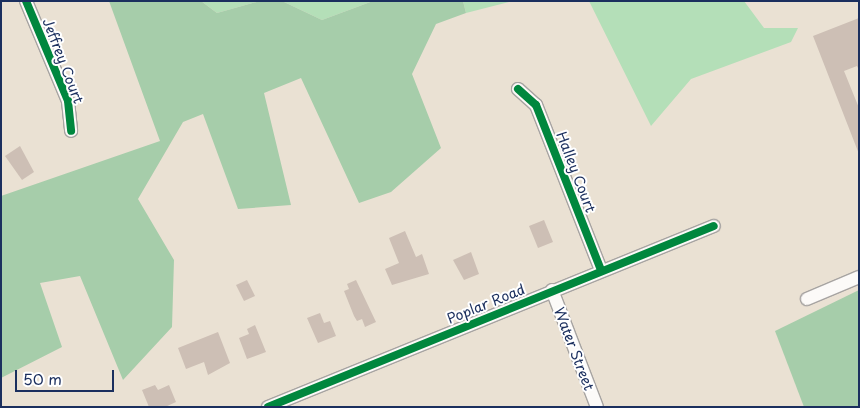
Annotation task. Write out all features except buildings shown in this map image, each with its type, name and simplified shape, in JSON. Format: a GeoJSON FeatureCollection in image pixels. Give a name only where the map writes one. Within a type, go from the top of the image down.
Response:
{"type":"FeatureCollection","features":[{"type":"Feature","properties":{"kind":"street","name":"Jeffrey Court"},"geometry":{"type":"LineString","coordinates":[[26,1],[68,101],[71,131]]}},
{"type":"Feature","properties":{"kind":"street","name":"Halley Court"},"geometry":{"type":"LineString","coordinates":[[518,89],[536,104],[601,270]]}},
{"type":"Feature","properties":{"kind":"street","name":"Poplar Road"},"geometry":{"type":"LineString","coordinates":[[268,407],[601,270],[714,226]]}},
{"type":"Feature","properties":{"kind":"street"},"geometry":{"type":"LineString","coordinates":[[807,299],[859,278]]}},
{"type":"Feature","properties":{"kind":"street","name":"Water Street"},"geometry":{"type":"LineString","coordinates":[[552,290],[596,407]]}},
{"type":"Feature","properties":{"kind":"green space"},"geometry":{"type":"Polygon","coordinates":[[[109,1],[201,1],[217,13],[260,1],[282,1],[322,20],[373,1],[463,1],[466,13],[436,24],[412,74],[441,148],[391,192],[359,203],[301,78],[264,93],[291,205],[238,209],[203,114],[183,122],[138,199],[174,260],[172,327],[123,380],[80,276],[40,283],[62,347],[1,378],[1,196],[160,141],[109,1]]]}},
{"type":"Feature","properties":{"kind":"green space"},"geometry":{"type":"Polygon","coordinates":[[[201,1],[260,1],[217,13],[201,1]]]}},
{"type":"Feature","properties":{"kind":"green space"},"geometry":{"type":"Polygon","coordinates":[[[282,1],[373,1],[322,20],[282,1]]]}},
{"type":"Feature","properties":{"kind":"green space"},"geometry":{"type":"Polygon","coordinates":[[[463,1],[513,1],[466,13],[463,1]]]}},
{"type":"Feature","properties":{"kind":"green space"},"geometry":{"type":"Polygon","coordinates":[[[589,1],[744,1],[764,28],[798,28],[791,42],[691,79],[651,126],[589,1]]]}},
{"type":"Feature","properties":{"kind":"green space"},"geometry":{"type":"Polygon","coordinates":[[[859,290],[859,407],[804,407],[775,331],[859,290]]]}},
{"type":"Feature","properties":{"kind":"cycle path"},"geometry":{"type":"LineString","coordinates":[[26,1],[68,101],[71,131]]}},
{"type":"Feature","properties":{"kind":"cycle path"},"geometry":{"type":"LineString","coordinates":[[518,89],[536,105],[601,270]]}},
{"type":"Feature","properties":{"kind":"cycle path"},"geometry":{"type":"LineString","coordinates":[[268,407],[714,226]]}}]}
